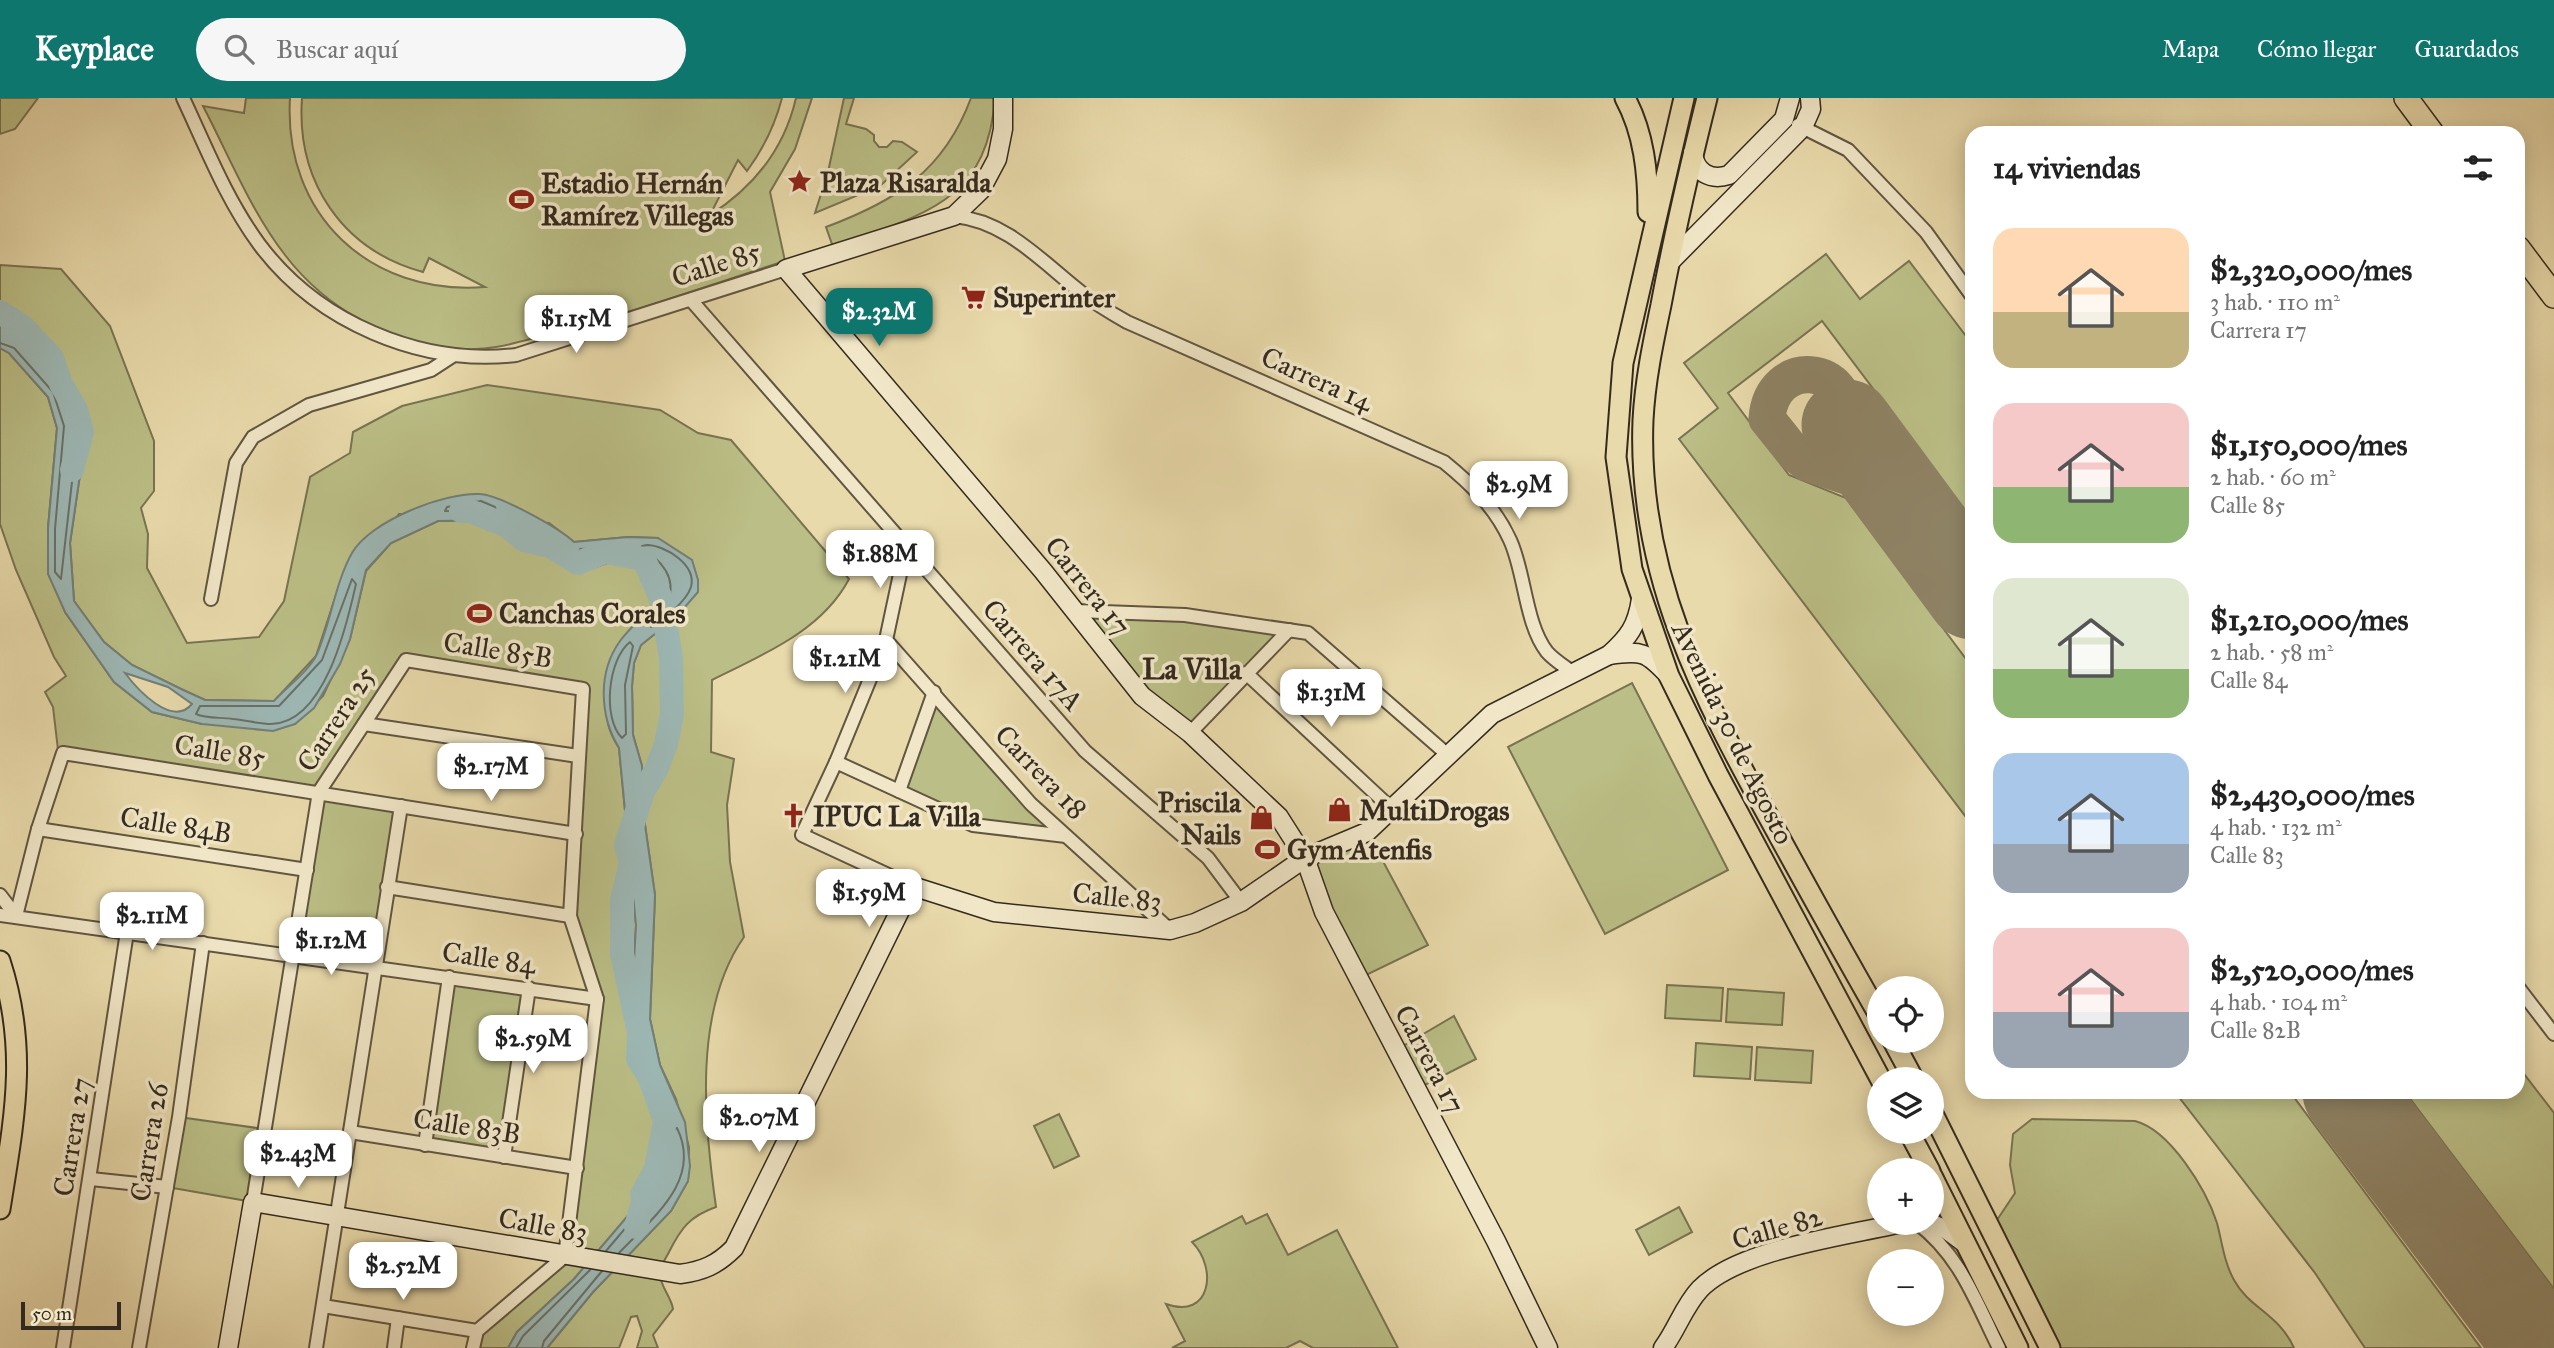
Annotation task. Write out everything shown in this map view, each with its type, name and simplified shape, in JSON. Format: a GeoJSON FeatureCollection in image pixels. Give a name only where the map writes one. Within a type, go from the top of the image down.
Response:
{"type":"FeatureCollection","features":[{"type":"Feature","properties":{"kind":"highway"},"geometry":{"type":"LineString","coordinates":[[2406,98],[2427,126]]}},
{"type":"Feature","properties":{"kind":"highway"},"geometry":{"type":"LineString","coordinates":[[2525,257],[2554,296]]}},
{"type":"Feature","properties":{"kind":"main road"},"geometry":{"type":"LineString","coordinates":[[1625,98],[1639,131],[1647,166],[1645,261]]}},
{"type":"Feature","properties":{"kind":"main road","name":"Avenida 30 de Agosto"},"geometry":{"type":"LineString","coordinates":[[1684,98],[1623,363],[1616,457],[1624,528],[1641,599],[1670,676],[1718,775],[1874,1067]]}},
{"type":"Feature","properties":{"kind":"main road","name":"Avenida 30 de Agosto"},"geometry":{"type":"LineString","coordinates":[[1707,98],[1648,368],[1643,419],[1649,525],[1664,590],[1691,666],[1740,765],[1867,994]]}},
{"type":"Feature","properties":{"kind":"main road"},"geometry":{"type":"LineString","coordinates":[[0,961],[13,1016],[19,1073],[0,1209]]}},
{"type":"Feature","properties":{"kind":"main road"},"geometry":{"type":"LineString","coordinates":[[1944,1136],[2050,1348]]}},
{"type":"Feature","properties":{"kind":"main road"},"geometry":{"type":"LineString","coordinates":[[1944,1201],[2018,1348]]}},
{"type":"Feature","properties":{"kind":"street","name":"Calle 85"},"geometry":{"type":"LineString","coordinates":[[183,98],[216,171],[243,219],[260,245],[296,282],[318,301],[363,327],[414,348],[454,355],[498,357],[538,350],[954,216]]}},
{"type":"Feature","properties":{"kind":"street"},"geometry":{"type":"LineString","coordinates":[[954,216],[980,191],[997,159],[1003,129],[1003,98]]}},
{"type":"Feature","properties":{"kind":"street"},"geometry":{"type":"LineString","coordinates":[[1693,153],[1694,163],[1700,171],[1720,178],[1729,175],[1738,169],[1784,119],[1790,98]]}},
{"type":"Feature","properties":{"kind":"street"},"geometry":{"type":"LineString","coordinates":[[1669,263],[1803,127],[1811,109],[1810,98]]}},
{"type":"Feature","properties":{"kind":"street"},"geometry":{"type":"LineString","coordinates":[[1784,119],[1849,150],[1926,232],[1965,286]]}},
{"type":"Feature","properties":{"kind":"street","name":"Carrera 14"},"geometry":{"type":"LineString","coordinates":[[954,216],[991,225],[1032,251],[1081,292],[1127,322],[1444,463],[1469,482],[1500,521],[1517,559],[1539,636],[1546,651],[1572,673]]}},
{"type":"Feature","properties":{"kind":"street","name":"Carrera 17"},"geometry":{"type":"LineString","coordinates":[[786,269],[1076,611],[1142,696],[1190,733],[1279,817],[1305,858],[1324,912],[1496,1241],[1548,1348]]}},
{"type":"Feature","properties":{"kind":"street","name":"Carrera 17A"},"geometry":{"type":"LineString","coordinates":[[691,300],[1085,751],[1208,858],[1241,902]]}},
{"type":"Feature","properties":{"kind":"street"},"geometry":{"type":"LineString","coordinates":[[211,599],[236,463],[253,437],[309,405],[430,370],[454,355]]}},
{"type":"Feature","properties":{"kind":"street"},"geometry":{"type":"LineString","coordinates":[[906,546],[886,640],[836,762],[973,825],[1067,836]]}},
{"type":"Feature","properties":{"kind":"street","name":"Calle 83"},"geometry":{"type":"LineString","coordinates":[[1609,655],[1631,635],[1641,599]]}},
{"type":"Feature","properties":{"kind":"street"},"geometry":{"type":"LineString","coordinates":[[1076,611],[1185,615],[1308,633],[1449,756]]}},
{"type":"Feature","properties":{"kind":"street"},"geometry":{"type":"LineString","coordinates":[[1190,733],[1289,630]]}},
{"type":"Feature","properties":{"kind":"street","name":"Carrera 18"},"geometry":{"type":"LineString","coordinates":[[886,640],[1031,804],[1170,930]]}},
{"type":"Feature","properties":{"kind":"street","name":"Calle 83"},"geometry":{"type":"LineString","coordinates":[[836,762],[802,835],[912,886],[994,912],[1170,930],[1195,923],[1241,902],[1305,858],[1367,832],[1492,714],[1572,673],[1609,655],[1630,651],[1645,654],[1670,676]]}},
{"type":"Feature","properties":{"kind":"street","name":"Calle 85B"},"geometry":{"type":"LineString","coordinates":[[405,660],[583,689],[578,756]]}},
{"type":"Feature","properties":{"kind":"street","name":"Carrera 25"},"geometry":{"type":"LineString","coordinates":[[228,1348],[319,792],[405,660]]}},
{"type":"Feature","properties":{"kind":"street"},"geometry":{"type":"LineString","coordinates":[[1246,673],[1393,810]]}},
{"type":"Feature","properties":{"kind":"street"},"geometry":{"type":"LineString","coordinates":[[899,791],[934,692]]}},
{"type":"Feature","properties":{"kind":"street"},"geometry":{"type":"LineString","coordinates":[[364,724],[578,756],[570,916],[597,999],[577,1168],[572,1257],[477,1331],[473,1348]]}},
{"type":"Feature","properties":{"kind":"street","name":"Calle 85"},"geometry":{"type":"LineString","coordinates":[[38,828],[63,753],[576,834]]}},
{"type":"Feature","properties":{"kind":"street"},"geometry":{"type":"LineString","coordinates":[[316,1348],[401,806]]}},
{"type":"Feature","properties":{"kind":"street"},"geometry":{"type":"LineString","coordinates":[[16,916],[38,828]]}},
{"type":"Feature","properties":{"kind":"street","name":"Calle 84B"},"geometry":{"type":"LineString","coordinates":[[38,828],[307,870]]}},
{"type":"Feature","properties":{"kind":"street","name":"Calle 83"},"geometry":{"type":"LineString","coordinates":[[253,1202],[680,1274],[699,1272],[715,1265],[734,1248],[912,886]]}},
{"type":"Feature","properties":{"kind":"street"},"geometry":{"type":"LineString","coordinates":[[387,887],[570,916]]}},
{"type":"Feature","properties":{"kind":"street"},"geometry":{"type":"LineString","coordinates":[[0,895],[16,916]]}},
{"type":"Feature","properties":{"kind":"street","name":"Calle 84"},"geometry":{"type":"LineString","coordinates":[[0,915],[597,999]]}},
{"type":"Feature","properties":{"kind":"street","name":"Carrera 27"},"geometry":{"type":"LineString","coordinates":[[63,1348],[127,932]]}},
{"type":"Feature","properties":{"kind":"street","name":"Carrera 26"},"geometry":{"type":"LineString","coordinates":[[139,1348],[167,1187],[203,943]]}},
{"type":"Feature","properties":{"kind":"street"},"geometry":{"type":"LineString","coordinates":[[425,1144],[449,977]]}},
{"type":"Feature","properties":{"kind":"street"},"geometry":{"type":"LineString","coordinates":[[504,1157],[529,988]]}},
{"type":"Feature","properties":{"kind":"street"},"geometry":{"type":"LineString","coordinates":[[2525,996],[2554,1034]]}},
{"type":"Feature","properties":{"kind":"street","name":"Calle 83B"},"geometry":{"type":"LineString","coordinates":[[350,1132],[577,1168]]}},
{"type":"Feature","properties":{"kind":"street"},"geometry":{"type":"LineString","coordinates":[[91,1179],[167,1187]]}},
{"type":"Feature","properties":{"kind":"street"},"geometry":{"type":"LineString","coordinates":[[1944,1229],[1966,1244]]}},
{"type":"Feature","properties":{"kind":"street","name":"Calle 82"},"geometry":{"type":"LineString","coordinates":[[1663,1348],[1698,1292],[1728,1268],[1759,1256],[1867,1231]]}},
{"type":"Feature","properties":{"kind":"street"},"geometry":{"type":"LineString","coordinates":[[1933,1235],[1954,1258],[1999,1348]]}},
{"type":"Feature","properties":{"kind":"street"},"geometry":{"type":"LineString","coordinates":[[323,1306],[477,1331]]}},
{"type":"Feature","properties":{"kind":"street"},"geometry":{"type":"LineString","coordinates":[[394,1348],[398,1318]]}},
{"type":"Feature","properties":{"kind":"green space"},"geometry":{"type":"Polygon","coordinates":[[[0,98],[38,98],[15,129],[0,134],[0,98]]]}},
{"type":"Feature","properties":{"kind":"green space","name":"Estadio Hernán Ramírez Villegas"},"geometry":{"type":"Polygon","coordinates":[[[246,98],[290,98],[292,140],[301,178],[318,212],[342,240],[371,262],[405,278],[443,286],[485,287],[429,258],[423,272],[394,262],[369,247],[348,229],[330,208],[316,184],[307,157],[302,128],[302,98],[782,98],[759,154],[747,171],[738,160],[710,215],[740,192],[765,166],[784,134],[796,98],[812,98],[795,149],[770,192],[785,261],[576,327],[505,345],[463,349],[412,341],[364,322],[341,308],[302,275],[262,220],[203,106],[244,113],[246,98]]]}},
{"type":"Feature","properties":{"kind":"green space"},"geometry":{"type":"Polygon","coordinates":[[[844,98],[854,98],[846,124],[866,129],[874,135],[874,141],[879,147],[887,147],[893,141],[902,142],[917,152],[880,186],[815,213],[828,172],[844,98]]]}},
{"type":"Feature","properties":{"kind":"green space"},"geometry":{"type":"Polygon","coordinates":[[[971,98],[995,98],[989,134],[978,162],[963,184],[943,201],[920,214],[833,247],[826,227],[874,206],[915,180],[947,145],[971,98]]]}},
{"type":"Feature","properties":{"kind":"green space"},"geometry":{"type":"Polygon","coordinates":[[[1826,254],[1860,299],[1909,261],[1965,335],[1965,511],[1822,321],[1728,393],[1789,475],[1846,498],[1965,658],[1965,816],[1679,439],[1718,408],[1684,363],[1826,254]]]}},
{"type":"Feature","properties":{"kind":"green space"},"geometry":{"type":"Polygon","coordinates":[[[0,265],[61,269],[110,326],[154,441],[154,491],[141,508],[148,534],[147,568],[187,643],[259,637],[284,601],[310,477],[350,453],[353,432],[402,406],[487,385],[660,410],[698,433],[731,440],[849,579],[823,613],[807,627],[770,651],[712,680],[711,752],[734,759],[727,805],[730,862],[744,937],[728,966],[716,998],[706,1068],[708,1140],[716,1207],[699,1214],[687,1224],[662,1265],[660,1278],[673,1309],[653,1335],[658,1348],[637,1348],[642,1331],[637,1316],[631,1317],[619,1348],[547,1348],[593,1292],[671,1211],[688,1181],[689,1147],[676,1099],[660,1065],[650,1019],[655,895],[643,811],[642,766],[633,735],[634,663],[641,645],[677,616],[658,538],[628,537],[574,542],[549,523],[399,514],[336,595],[316,656],[274,701],[205,700],[132,665],[104,642],[74,601],[70,543],[83,454],[76,410],[70,387],[5,313],[0,312],[0,265]]]}},
{"type":"Feature","properties":{"kind":"green space"},"geometry":{"type":"Polygon","coordinates":[[[0,348],[9,353],[48,397],[57,428],[48,528],[65,612],[114,682],[152,712],[202,724],[295,724],[323,696],[350,639],[366,571],[391,543],[438,521],[493,520],[590,569],[629,558],[650,561],[657,568],[661,581],[661,599],[639,620],[615,652],[607,679],[606,696],[608,723],[619,748],[636,925],[630,1033],[638,1059],[660,1103],[665,1143],[644,1197],[574,1279],[517,1332],[508,1348],[473,1348],[477,1331],[565,1256],[597,999],[570,916],[583,689],[405,660],[319,792],[63,753],[58,750],[53,707],[45,692],[66,676],[54,657],[16,570],[0,524],[0,348]]]}},
{"type":"Feature","properties":{"kind":"green space"},"geometry":{"type":"Polygon","coordinates":[[[1076,611],[1289,630],[1190,733],[1142,696],[1076,611]]]}},
{"type":"Feature","properties":{"kind":"green space"},"geometry":{"type":"Polygon","coordinates":[[[1632,683],[1728,870],[1605,934],[1508,747],[1632,683]]]}},
{"type":"Feature","properties":{"kind":"green space"},"geometry":{"type":"Polygon","coordinates":[[[934,692],[1067,836],[992,828],[899,791],[934,692]]]}},
{"type":"Feature","properties":{"kind":"green space"},"geometry":{"type":"Polygon","coordinates":[[[319,792],[401,806],[374,967],[293,955],[319,792]]]}},
{"type":"Feature","properties":{"kind":"green space"},"geometry":{"type":"Polygon","coordinates":[[[1371,839],[1428,945],[1358,979],[1305,858],[1371,839]]]}},
{"type":"Feature","properties":{"kind":"green space"},"geometry":{"type":"Polygon","coordinates":[[[449,977],[529,988],[504,1157],[425,1145],[449,977]]]}},
{"type":"Feature","properties":{"kind":"green space"},"geometry":{"type":"Polygon","coordinates":[[[1667,985],[1723,988],[1721,1021],[1665,1018],[1667,985]]]}},
{"type":"Feature","properties":{"kind":"green space"},"geometry":{"type":"Polygon","coordinates":[[[1728,989],[1784,993],[1782,1025],[1726,1022],[1728,989]]]}},
{"type":"Feature","properties":{"kind":"green space"},"geometry":{"type":"Polygon","coordinates":[[[1454,1016],[1476,1059],[1417,1089],[1396,1050],[1454,1016]]]}},
{"type":"Feature","properties":{"kind":"green space"},"geometry":{"type":"Polygon","coordinates":[[[1696,1043],[1752,1047],[1750,1079],[1694,1076],[1696,1043]]]}},
{"type":"Feature","properties":{"kind":"green space"},"geometry":{"type":"Polygon","coordinates":[[[1757,1047],[1813,1051],[1811,1083],[1755,1080],[1757,1047]]]}},
{"type":"Feature","properties":{"kind":"green space"},"geometry":{"type":"Polygon","coordinates":[[[2525,1075],[2554,1113],[2554,1289],[2410,1099],[2525,1099],[2525,1075]]]}},
{"type":"Feature","properties":{"kind":"green space"},"geometry":{"type":"Polygon","coordinates":[[[2180,1099],[2295,1099],[2481,1348],[2365,1348],[2315,1273],[2180,1099]]]}},
{"type":"Feature","properties":{"kind":"green space"},"geometry":{"type":"Polygon","coordinates":[[[1059,1114],[1079,1156],[1054,1168],[1034,1126],[1059,1114]]]}},
{"type":"Feature","properties":{"kind":"green space"},"geometry":{"type":"Polygon","coordinates":[[[179,1117],[264,1129],[253,1202],[167,1187],[179,1117]]]}},
{"type":"Feature","properties":{"kind":"green space"},"geometry":{"type":"Polygon","coordinates":[[[2032,1119],[2135,1121],[2161,1136],[2185,1163],[2212,1209],[2226,1259],[2240,1290],[2280,1327],[2294,1348],[2050,1348],[1991,1229],[2015,1193],[2010,1165],[2013,1134],[2032,1119]]]}},
{"type":"Feature","properties":{"kind":"green space"},"geometry":{"type":"Polygon","coordinates":[[[1679,1207],[1692,1232],[1649,1255],[1636,1230],[1679,1207]]]}},
{"type":"Feature","properties":{"kind":"green space"},"geometry":{"type":"Polygon","coordinates":[[[1267,1214],[1288,1255],[1337,1230],[1398,1348],[1313,1348],[1300,1341],[1286,1348],[1172,1348],[1185,1341],[1166,1304],[1181,1307],[1193,1305],[1206,1289],[1205,1265],[1192,1242],[1242,1216],[1246,1224],[1267,1214]]]}},
{"type":"Feature","properties":{"kind":"water"},"geometry":{"type":"Polygon","coordinates":[[[0,312],[22,326],[52,358],[71,387],[83,454],[70,543],[74,601],[104,642],[132,665],[205,700],[274,701],[303,673],[317,654],[341,577],[361,541],[391,520],[429,503],[480,494],[529,513],[574,542],[628,537],[658,538],[692,560],[698,580],[698,592],[677,616],[641,645],[634,663],[632,686],[633,735],[642,766],[643,811],[655,895],[650,1019],[660,1065],[685,1122],[690,1166],[688,1181],[671,1211],[593,1292],[547,1348],[508,1348],[517,1332],[574,1279],[644,1197],[665,1143],[660,1103],[638,1059],[630,1033],[636,925],[619,748],[608,723],[604,695],[607,667],[620,641],[661,599],[661,581],[657,568],[650,561],[629,558],[590,569],[493,520],[438,521],[391,543],[366,570],[350,639],[340,664],[314,708],[295,724],[273,731],[202,724],[152,712],[114,682],[65,612],[48,574],[48,528],[57,428],[48,397],[9,353],[0,348],[0,312]],[[125,673],[146,696],[165,709],[175,712],[192,704],[168,687],[125,673]]]}},
{"type":"Feature","properties":{"kind":"waterway"},"geometry":{"type":"LineString","coordinates":[[0,312],[22,326],[52,358],[61,384],[76,410],[82,432],[72,470]]}},
{"type":"Feature","properties":{"kind":"waterway"},"geometry":{"type":"LineString","coordinates":[[461,511],[470,511],[507,526],[524,540],[550,546],[578,563],[605,552],[644,559],[661,599],[671,658],[672,714],[666,744],[656,770],[643,792],[626,845],[631,863],[622,900],[622,954],[639,1033],[638,1059],[650,1078],[665,1121],[656,1169],[642,1195],[644,1197],[636,1227]]}},
{"type":"Feature","properties":{"kind":"taxiway"},"geometry":{"type":"LineString","coordinates":[[1847,425],[1845,404],[1838,389],[1825,379],[1811,375],[1796,377],[1782,384],[1772,399],[1767,419],[1795,454],[1807,463],[1897,493]]}},
{"type":"Feature","properties":{"kind":"runway"},"geometry":{"type":"LineString","coordinates":[[1847,425],[1965,585]]}},
{"type":"Feature","properties":{"kind":"runway"},"geometry":{"type":"LineString","coordinates":[[2353,1099],[2541,1348]]}},
{"type":"Feature","properties":{"kind":"place","name":"Plaza Risaralda"},"geometry":{"type":"Point","coordinates":[800,182]}},
{"type":"Feature","properties":{"kind":"place","name":"Estadio Hernán Ramírez Villegas"},"geometry":{"type":"Point","coordinates":[521,199]}},
{"type":"Feature","properties":{"kind":"place","name":"Superinter"},"geometry":{"type":"Point","coordinates":[973,297]}},
{"type":"Feature","properties":{"kind":"place","name":"Canchas Corales"},"geometry":{"type":"Point","coordinates":[479,613]}},
{"type":"Feature","properties":{"kind":"place","name":"MultiDrogas"},"geometry":{"type":"Point","coordinates":[1339,810]}},
{"type":"Feature","properties":{"kind":"place","name":"IPUC La Villa"},"geometry":{"type":"Point","coordinates":[793,816]}},
{"type":"Feature","properties":{"kind":"place","name":"Priscila Nails"},"geometry":{"type":"Point","coordinates":[1261,818]}},
{"type":"Feature","properties":{"kind":"place","name":"Gym Atenfis"},"geometry":{"type":"Point","coordinates":[1267,849]}},
{"type":"Feature","properties":{"kind":"district","name":"La Villa"},"geometry":{"type":"Point","coordinates":[1192,669]}}]}
